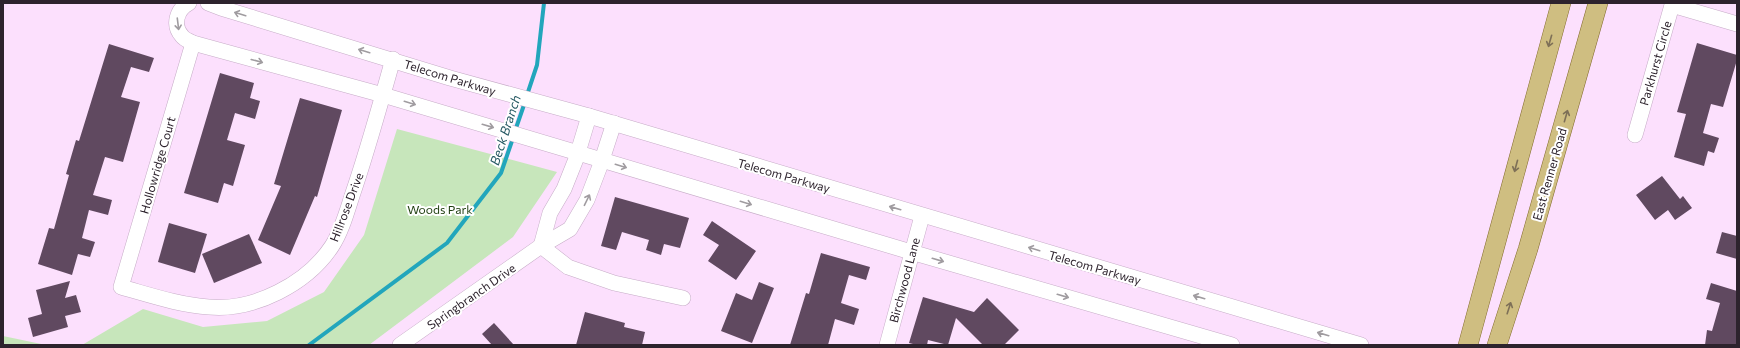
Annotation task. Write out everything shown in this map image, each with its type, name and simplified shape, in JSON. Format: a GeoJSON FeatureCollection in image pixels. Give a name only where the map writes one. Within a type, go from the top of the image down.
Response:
{"type":"FeatureCollection","features":[{"type":"Feature","properties":{"kind":"main road"},"geometry":{"type":"LineString","coordinates":[[1468,345],[1561,3]]}},
{"type":"Feature","properties":{"kind":"main road","name":"East Renner Road"},"geometry":{"type":"LineString","coordinates":[[1497,345],[1528,248],[1598,3]]}},
{"type":"Feature","properties":{"kind":"street"},"geometry":{"type":"LineString","coordinates":[[189,3],[183,6],[177,16],[177,28],[182,37],[193,43],[383,95],[911,252],[1232,345]]}},
{"type":"Feature","properties":{"kind":"street","name":"Telecom Parkway"},"geometry":{"type":"LineString","coordinates":[[208,3],[482,87],[589,116],[1361,345]]}},
{"type":"Feature","properties":{"kind":"street","name":"Parkhurst Circle"},"geometry":{"type":"LineString","coordinates":[[1635,135],[1672,5],[1737,24]]}},
{"type":"Feature","properties":{"kind":"street","name":"Hollowridge Court"},"geometry":{"type":"LineString","coordinates":[[121,287],[193,43]]}},
{"type":"Feature","properties":{"kind":"street","name":"Hillrose Drive"},"geometry":{"type":"LineString","coordinates":[[121,287],[187,305],[210,308],[234,306],[258,300],[279,291],[299,279],[317,264],[332,246],[342,226],[364,161],[393,60]]}},
{"type":"Feature","properties":{"kind":"street"},"geometry":{"type":"LineString","coordinates":[[589,116],[578,153],[564,189],[550,213],[541,246],[568,267],[573,269],[614,283],[683,298]]}},
{"type":"Feature","properties":{"kind":"street","name":"Springbranch Drive"},"geometry":{"type":"LineString","coordinates":[[400,345],[541,246],[570,229],[587,200],[614,124]]}},
{"type":"Feature","properties":{"kind":"street"},"geometry":{"type":"LineString","coordinates":[[555,205],[577,218]]}},
{"type":"Feature","properties":{"kind":"street","name":"Birchwood Lane"},"geometry":{"type":"LineString","coordinates":[[887,345],[922,216]]}},
{"type":"Feature","properties":{"kind":"green space","name":"Woods Park"},"geometry":{"type":"Polygon","coordinates":[[[397,129],[557,172],[513,237],[369,345],[82,345],[143,309],[203,327],[267,321],[324,292],[364,235],[397,129]]]}},
{"type":"Feature","properties":{"kind":"green space"},"geometry":{"type":"Polygon","coordinates":[[[3,336],[46,345],[3,345],[3,336]]]}},
{"type":"Feature","properties":{"kind":"building"},"geometry":{"type":"Polygon","coordinates":[[[1697,43],[1737,55],[1737,60],[1723,107],[1711,104],[1703,133],[1719,138],[1714,153],[1708,151],[1704,166],[1674,157],[1686,114],[1677,112],[1697,43]]]}},
{"type":"Feature","properties":{"kind":"building"},"geometry":{"type":"Polygon","coordinates":[[[109,44],[154,58],[149,72],[131,67],[121,97],[140,102],[123,162],[105,157],[93,195],[112,200],[108,215],[89,210],[82,238],[95,242],[90,257],[78,254],[72,275],[38,264],[49,228],[54,229],[69,175],[66,174],[76,140],[79,141],[109,44]]]}},
{"type":"Feature","properties":{"kind":"building"},"geometry":{"type":"Polygon","coordinates":[[[220,73],[254,83],[250,98],[260,101],[255,119],[235,113],[227,140],[245,145],[233,186],[224,183],[218,203],[184,193],[220,73]]]}},
{"type":"Feature","properties":{"kind":"building"},"geometry":{"type":"Polygon","coordinates":[[[300,98],[342,110],[317,197],[315,196],[290,255],[258,240],[281,186],[274,184],[300,98]]]}},
{"type":"Feature","properties":{"kind":"building"},"geometry":{"type":"Polygon","coordinates":[[[1662,176],[1680,199],[1683,196],[1692,208],[1675,220],[1668,210],[1655,220],[1636,195],[1662,176]]]}},
{"type":"Feature","properties":{"kind":"building"},"geometry":{"type":"Polygon","coordinates":[[[615,197],[689,218],[680,248],[664,244],[661,255],[646,250],[649,240],[622,232],[616,250],[601,246],[615,197]]]}},
{"type":"Feature","properties":{"kind":"building"},"geometry":{"type":"Polygon","coordinates":[[[712,221],[756,251],[736,280],[708,261],[719,245],[703,235],[712,221]]]}},
{"type":"Feature","properties":{"kind":"building"},"geometry":{"type":"Polygon","coordinates":[[[169,223],[207,234],[195,273],[158,262],[169,223]]]}},
{"type":"Feature","properties":{"kind":"building"},"geometry":{"type":"Polygon","coordinates":[[[1722,232],[1737,236],[1737,259],[1716,253],[1722,232]]]}},
{"type":"Feature","properties":{"kind":"building"},"geometry":{"type":"Polygon","coordinates":[[[249,234],[262,263],[214,283],[202,254],[249,234]]]}},
{"type":"Feature","properties":{"kind":"building"},"geometry":{"type":"Polygon","coordinates":[[[821,253],[870,267],[866,280],[849,275],[841,303],[859,309],[854,325],[835,319],[828,345],[790,345],[806,293],[809,294],[821,253]]]}},
{"type":"Feature","properties":{"kind":"building"},"geometry":{"type":"Polygon","coordinates":[[[70,281],[65,298],[76,295],[81,312],[65,316],[68,327],[33,337],[28,318],[42,314],[36,290],[70,281]]]}},
{"type":"Feature","properties":{"kind":"building"},"geometry":{"type":"Polygon","coordinates":[[[759,282],[774,288],[752,343],[721,331],[736,293],[752,300],[759,282]]]}},
{"type":"Feature","properties":{"kind":"building"},"geometry":{"type":"Polygon","coordinates":[[[1711,283],[1737,291],[1737,345],[1705,345],[1707,330],[1712,331],[1720,303],[1706,299],[1711,283]]]}},
{"type":"Feature","properties":{"kind":"building"},"geometry":{"type":"Polygon","coordinates":[[[923,297],[974,312],[987,298],[1019,330],[1004,345],[983,345],[956,318],[948,345],[928,340],[927,345],[909,343],[923,297]]]}},
{"type":"Feature","properties":{"kind":"building"},"geometry":{"type":"Polygon","coordinates":[[[585,312],[625,323],[624,327],[645,332],[642,345],[576,345],[585,312]]]}},
{"type":"Feature","properties":{"kind":"building"},"geometry":{"type":"Polygon","coordinates":[[[494,323],[514,345],[492,345],[482,334],[494,323]]]}},
{"type":"Feature","properties":{"kind":"waterway","name":"Beck Branch"},"geometry":{"type":"LineString","coordinates":[[527,95],[537,65],[544,3]]}},
{"type":"Feature","properties":{"kind":"waterway","name":"Beck Branch"},"geometry":{"type":"LineString","coordinates":[[515,131],[525,102]]}},
{"type":"Feature","properties":{"kind":"waterway","name":"Beck Branch"},"geometry":{"type":"LineString","coordinates":[[309,345],[447,243],[501,173],[513,138]]}}]}
